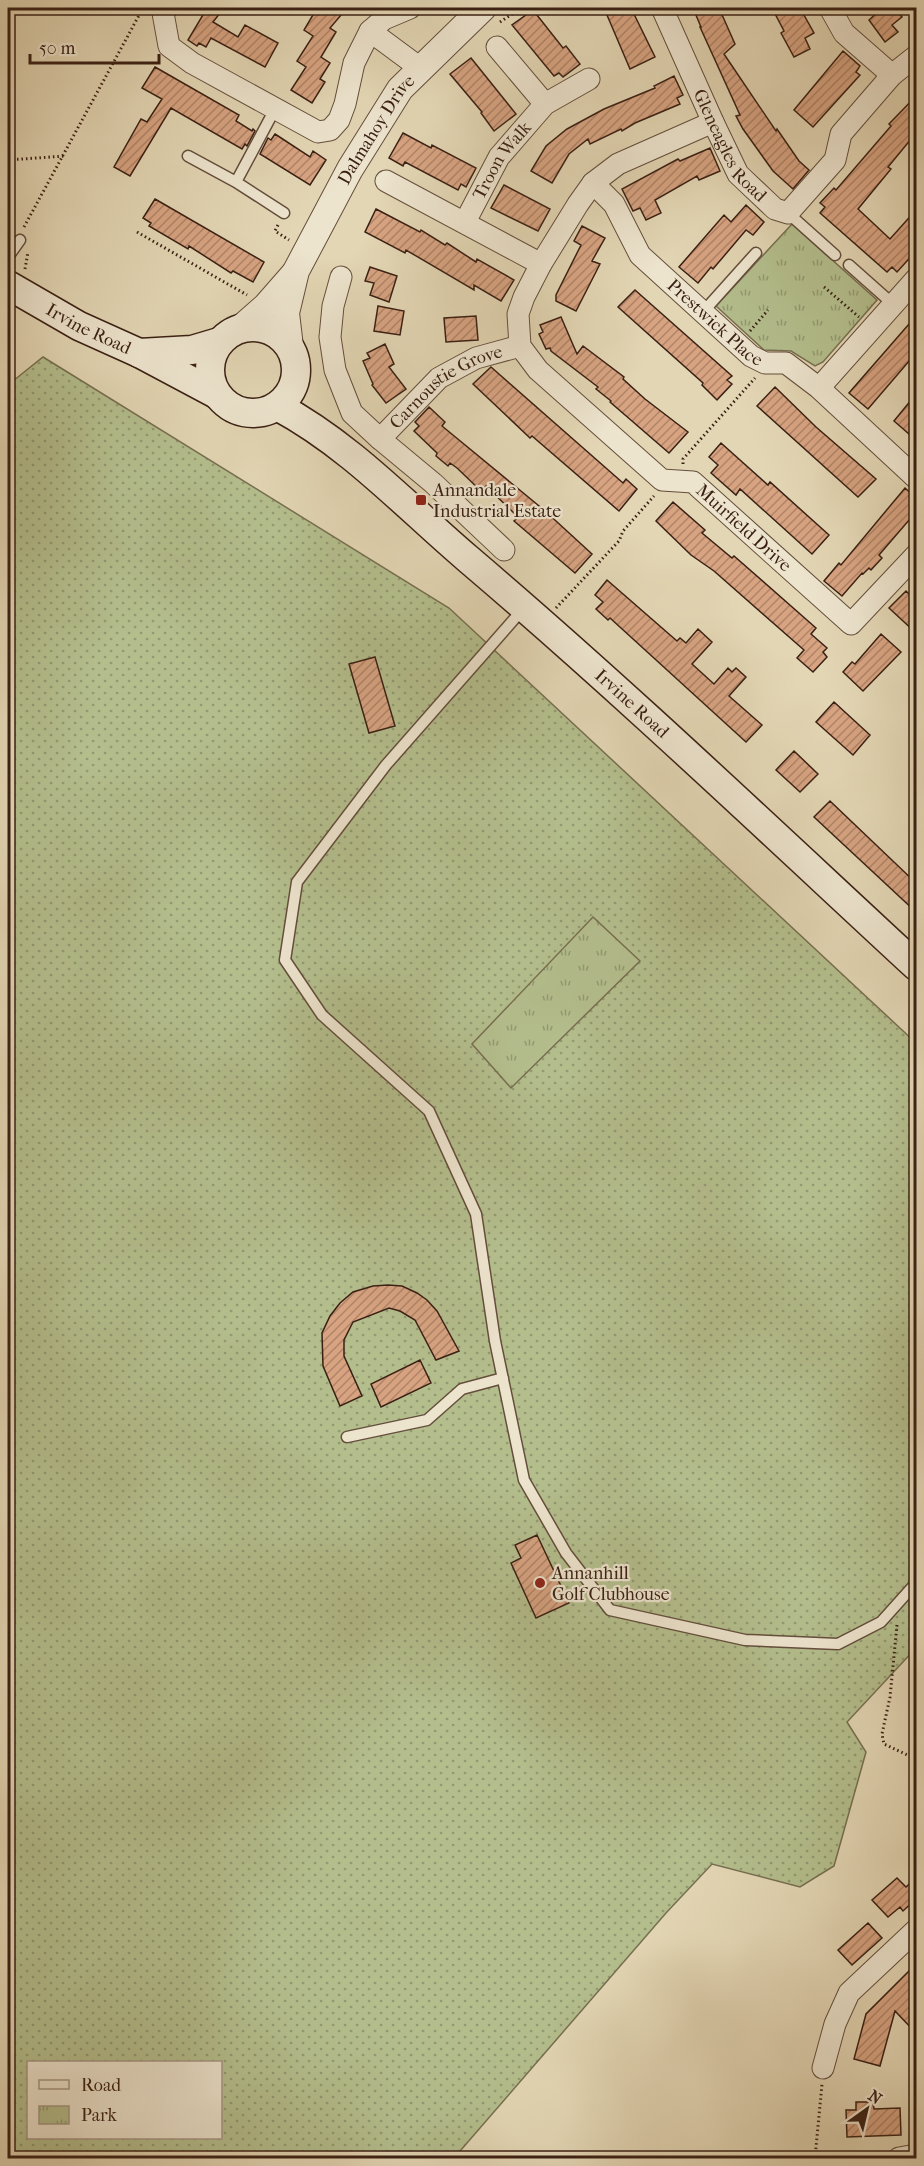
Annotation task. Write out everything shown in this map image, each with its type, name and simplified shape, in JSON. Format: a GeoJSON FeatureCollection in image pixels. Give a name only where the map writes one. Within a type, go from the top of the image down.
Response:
{"type":"FeatureCollection","features":[{"type":"Feature","properties":{"kind":"main road","name":"Irvine Road"},"geometry":{"type":"LineString","coordinates":[[16,278],[79,326],[139,353],[216,394]]}},
{"type":"Feature","properties":{"kind":"main road"},"geometry":{"type":"LineString","coordinates":[[139,353],[192,350],[255,326],[269,329],[280,336],[316,409],[342,447]]}},
{"type":"Feature","properties":{"kind":"main road"},"geometry":{"type":"LineString","coordinates":[[230,335],[212,354],[209,368],[211,381],[216,394],[225,404],[244,412],[264,412],[277,406],[290,391],[293,360]]}},
{"type":"Feature","properties":{"kind":"main road"},"geometry":{"type":"LineString","coordinates":[[277,406],[301,419],[342,447]]}},
{"type":"Feature","properties":{"kind":"main road","name":"Irvine Road"},"geometry":{"type":"LineString","coordinates":[[342,447],[534,615],[916,966]]}},
{"type":"Feature","properties":{"kind":"street"},"geometry":{"type":"LineString","coordinates":[[167,8],[163,13],[169,46],[192,63],[318,132],[330,130],[339,120],[354,63],[370,31],[384,19],[410,8]]}},
{"type":"Feature","properties":{"kind":"street","name":"Gleneagles Road"},"geometry":{"type":"LineString","coordinates":[[662,8],[738,174],[775,209],[788,213],[834,160],[841,134],[892,75],[916,56]]}},
{"type":"Feature","properties":{"kind":"street"},"geometry":{"type":"LineString","coordinates":[[830,8],[844,33],[892,75]]}},
{"type":"Feature","properties":{"kind":"street","name":"Dalmahoy Drive"},"geometry":{"type":"LineString","coordinates":[[296,272],[350,169],[400,89],[420,68],[490,16]]}},
{"type":"Feature","properties":{"kind":"street"},"geometry":{"type":"LineString","coordinates":[[370,31],[420,68]]}},
{"type":"Feature","properties":{"kind":"street","name":"Troon Walk"},"geometry":{"type":"LineString","coordinates":[[497,46],[545,104]]}},
{"type":"Feature","properties":{"kind":"street","name":"Troon Walk"},"geometry":{"type":"LineString","coordinates":[[465,222],[499,157],[545,104],[589,79]]}},
{"type":"Feature","properties":{"kind":"street"},"geometry":{"type":"LineString","coordinates":[[520,346],[518,314],[524,297],[541,264],[593,183],[618,164],[713,122]]}},
{"type":"Feature","properties":{"kind":"street","name":"Troon Walk"},"geometry":{"type":"LineString","coordinates":[[386,181],[541,264]]}},
{"type":"Feature","properties":{"kind":"street","name":"Prestwick Place"},"geometry":{"type":"LineString","coordinates":[[593,183],[614,204],[640,255],[751,356],[765,363],[786,363],[819,388],[916,478]]}},
{"type":"Feature","properties":{"kind":"street"},"geometry":{"type":"LineString","coordinates":[[230,335],[266,306],[296,272]]}},
{"type":"Feature","properties":{"kind":"street"},"geometry":{"type":"LineString","coordinates":[[293,360],[286,313],[296,272]]}},
{"type":"Feature","properties":{"kind":"street","name":"Carnoustie Grove"},"geometry":{"type":"LineString","coordinates":[[341,278],[333,306],[330,337],[335,370],[352,412],[380,439],[433,483],[504,550]]}},
{"type":"Feature","properties":{"kind":"street"},"geometry":{"type":"LineString","coordinates":[[819,388],[916,279]]}},
{"type":"Feature","properties":{"kind":"street","name":"Carnoustie Grove"},"geometry":{"type":"LineString","coordinates":[[380,439],[439,378],[476,358],[520,346]]}},
{"type":"Feature","properties":{"kind":"street","name":"Muirfield Drive"},"geometry":{"type":"LineString","coordinates":[[520,346],[538,370],[671,480],[693,482],[851,624],[916,555]]}},
{"type":"Feature","properties":{"kind":"street"},"geometry":{"type":"LineString","coordinates":[[824,2068],[836,2024],[849,1993],[916,1930]]}},
{"type":"Feature","properties":{"kind":"street"},"geometry":{"type":"LineString","coordinates":[[899,2158],[916,2155]]}},
{"type":"Feature","properties":{"kind":"lane"},"geometry":{"type":"LineString","coordinates":[[236,182],[275,109]]}},
{"type":"Feature","properties":{"kind":"lane"},"geometry":{"type":"LineString","coordinates":[[188,156],[236,182],[284,213]]}},
{"type":"Feature","properties":{"kind":"lane"},"geometry":{"type":"LineString","coordinates":[[788,213],[835,255]]}},
{"type":"Feature","properties":{"kind":"lane"},"geometry":{"type":"LineString","coordinates":[[8,256],[20,240]]}},
{"type":"Feature","properties":{"kind":"lane"},"geometry":{"type":"LineString","coordinates":[[703,312],[756,253]]}},
{"type":"Feature","properties":{"kind":"lane"},"geometry":{"type":"LineString","coordinates":[[849,265],[894,305]]}},
{"type":"Feature","properties":{"kind":"lane"},"geometry":{"type":"LineString","coordinates":[[534,615],[386,765],[297,882],[285,960],[322,1015],[429,1111],[476,1214],[503,1378],[524,1480],[566,1553],[610,1610],[745,1640],[838,1644],[881,1622],[916,1583]]}},
{"type":"Feature","properties":{"kind":"lane"},"geometry":{"type":"LineString","coordinates":[[347,1437],[427,1420],[462,1389],[503,1378]]}},
{"type":"Feature","properties":{"kind":"path"},"geometry":{"type":"LineString","coordinates":[[16,278],[30,244],[24,238],[20,240],[24,228],[143,8]]}},
{"type":"Feature","properties":{"kind":"path"},"geometry":{"type":"LineString","coordinates":[[490,16],[520,8]]}},
{"type":"Feature","properties":{"kind":"path"},"geometry":{"type":"LineString","coordinates":[[8,160],[64,156]]}},
{"type":"Feature","properties":{"kind":"path"},"geometry":{"type":"LineString","coordinates":[[284,213],[275,231],[290,240]]}},
{"type":"Feature","properties":{"kind":"path"},"geometry":{"type":"LineString","coordinates":[[137,232],[266,306]]}},
{"type":"Feature","properties":{"kind":"path"},"geometry":{"type":"LineString","coordinates":[[824,287],[872,327]]}},
{"type":"Feature","properties":{"kind":"path"},"geometry":{"type":"LineString","coordinates":[[738,344],[768,310]]}},
{"type":"Feature","properties":{"kind":"path"},"geometry":{"type":"LineString","coordinates":[[534,615],[619,541],[623,531],[671,480],[683,459],[758,375],[765,363]]}},
{"type":"Feature","properties":{"kind":"path"},"geometry":{"type":"LineString","coordinates":[[899,1602],[890,1697],[882,1734],[884,1744],[916,1759]]}},
{"type":"Feature","properties":{"kind":"path"},"geometry":{"type":"LineString","coordinates":[[815,2158],[824,2068]]}},
{"type":"Feature","properties":{"kind":"green space"},"geometry":{"type":"Polygon","coordinates":[[[792,224],[877,300],[823,362],[815,366],[791,351],[764,350],[716,306],[792,224]]]}},
{"type":"Feature","properties":{"kind":"green space"},"geometry":{"type":"Polygon","coordinates":[[[43,357],[449,608],[916,1043],[916,1648],[847,1722],[866,1752],[834,1866],[800,1887],[712,1864],[666,1913],[454,2158],[8,2158],[8,385],[43,357]]]}},
{"type":"Feature","properties":{"kind":"green space"},"geometry":{"type":"Polygon","coordinates":[[[593,917],[640,961],[511,1088],[472,1044],[593,917]]]}},
{"type":"Feature","properties":{"kind":"building"},"geometry":{"type":"Polygon","coordinates":[[[207,8],[224,8],[213,22],[238,37],[245,25],[278,43],[265,67],[211,38],[206,47],[199,43],[197,46],[188,40],[207,8]]]}},
{"type":"Feature","properties":{"kind":"building"},"geometry":{"type":"Polygon","coordinates":[[[317,8],[347,8],[330,28],[336,32],[321,57],[330,63],[320,79],[325,82],[312,103],[291,90],[306,67],[297,61],[313,36],[304,30],[317,8]]]}},
{"type":"Feature","properties":{"kind":"building"},"geometry":{"type":"Polygon","coordinates":[[[604,8],[631,8],[655,57],[630,69],[604,8]]]}},
{"type":"Feature","properties":{"kind":"building"},"geometry":{"type":"Polygon","coordinates":[[[693,8],[719,8],[735,44],[724,54],[776,131],[777,129],[799,161],[809,170],[793,189],[773,171],[743,129],[736,116],[740,115],[693,8]]]}},
{"type":"Feature","properties":{"kind":"building"},"geometry":{"type":"Polygon","coordinates":[[[772,8],[800,8],[814,33],[805,38],[810,49],[794,57],[781,33],[784,31],[772,8]]]}},
{"type":"Feature","properties":{"kind":"building"},"geometry":{"type":"Polygon","coordinates":[[[882,8],[894,8],[902,17],[892,25],[898,32],[885,42],[869,20],[882,8]]]}},
{"type":"Feature","properties":{"kind":"building"},"geometry":{"type":"Polygon","coordinates":[[[533,10],[563,48],[566,46],[580,64],[563,77],[559,73],[554,76],[512,25],[533,10]]]}},
{"type":"Feature","properties":{"kind":"building"},"geometry":{"type":"Polygon","coordinates":[[[843,51],[860,66],[856,72],[860,75],[813,127],[794,110],[843,51]]]}},
{"type":"Feature","properties":{"kind":"building"},"geometry":{"type":"Polygon","coordinates":[[[471,58],[516,114],[494,131],[482,112],[450,74],[471,58]]]}},
{"type":"Feature","properties":{"kind":"building"},"geometry":{"type":"Polygon","coordinates":[[[155,67],[239,115],[236,121],[255,131],[247,146],[245,144],[242,149],[171,108],[130,176],[114,167],[141,119],[147,122],[162,99],[142,88],[155,67]]]}},
{"type":"Feature","properties":{"kind":"building"},"geometry":{"type":"Polygon","coordinates":[[[674,76],[683,95],[677,98],[680,104],[590,144],[588,139],[569,154],[552,183],[531,171],[546,146],[567,129],[604,109],[655,88],[654,86],[674,76]]]}},
{"type":"Feature","properties":{"kind":"building"},"geometry":{"type":"Polygon","coordinates":[[[916,96],[916,133],[888,167],[891,169],[858,209],[890,239],[916,210],[916,251],[897,272],[892,267],[887,272],[820,213],[825,207],[820,203],[834,188],[836,190],[891,126],[889,124],[916,96]]]}},
{"type":"Feature","properties":{"kind":"building"},"geometry":{"type":"Polygon","coordinates":[[[403,133],[476,168],[466,187],[461,184],[458,190],[405,162],[403,166],[389,158],[403,133]]]}},
{"type":"Feature","properties":{"kind":"building"},"geometry":{"type":"Polygon","coordinates":[[[275,134],[310,157],[313,151],[326,160],[310,185],[260,154],[268,138],[271,140],[275,134]]]}},
{"type":"Feature","properties":{"kind":"building"},"geometry":{"type":"Polygon","coordinates":[[[710,148],[720,171],[699,180],[697,176],[655,200],[661,213],[646,220],[640,208],[633,211],[622,189],[678,159],[680,161],[710,148]]]}},
{"type":"Feature","properties":{"kind":"building"},"geometry":{"type":"Polygon","coordinates":[[[504,185],[550,209],[538,231],[491,208],[504,185]]]}},
{"type":"Feature","properties":{"kind":"building"},"geometry":{"type":"Polygon","coordinates":[[[155,199],[264,262],[253,282],[233,271],[231,273],[189,246],[188,249],[149,226],[151,223],[143,218],[155,199]]]}},
{"type":"Feature","properties":{"kind":"building"},"geometry":{"type":"Polygon","coordinates":[[[746,205],[764,222],[753,235],[746,230],[698,283],[679,267],[724,215],[731,222],[746,205]]]}},
{"type":"Feature","properties":{"kind":"building"},"geometry":{"type":"Polygon","coordinates":[[[376,209],[420,232],[421,230],[445,245],[447,243],[476,262],[477,259],[514,280],[501,301],[474,285],[474,290],[406,250],[405,253],[365,232],[376,209]]]}},
{"type":"Feature","properties":{"kind":"building"},"geometry":{"type":"Polygon","coordinates":[[[582,226],[605,238],[592,261],[600,264],[576,311],[556,301],[556,295],[581,245],[574,241],[582,226]]]}},
{"type":"Feature","properties":{"kind":"building"},"geometry":{"type":"Polygon","coordinates":[[[370,267],[397,276],[389,302],[370,295],[374,283],[365,281],[370,267]]]}},
{"type":"Feature","properties":{"kind":"building"},"geometry":{"type":"Polygon","coordinates":[[[635,290],[732,376],[727,380],[732,384],[717,400],[702,385],[703,383],[618,307],[635,290]]]}},
{"type":"Feature","properties":{"kind":"building"},"geometry":{"type":"Polygon","coordinates":[[[378,306],[404,311],[400,335],[374,331],[378,306]]]}},
{"type":"Feature","properties":{"kind":"building"},"geometry":{"type":"Polygon","coordinates":[[[476,316],[478,340],[446,342],[444,318],[476,316]]]}},
{"type":"Feature","properties":{"kind":"building"},"geometry":{"type":"Polygon","coordinates":[[[916,316],[916,353],[868,409],[849,393],[916,316]]]}},
{"type":"Feature","properties":{"kind":"building"},"geometry":{"type":"Polygon","coordinates":[[[561,317],[577,354],[583,346],[624,377],[623,379],[645,399],[688,432],[669,453],[596,389],[598,387],[550,348],[546,349],[539,334],[543,332],[540,325],[561,317]]]}},
{"type":"Feature","properties":{"kind":"building"},"geometry":{"type":"Polygon","coordinates":[[[385,344],[394,364],[389,367],[406,389],[386,403],[372,385],[363,361],[370,358],[367,353],[385,344]]]}},
{"type":"Feature","properties":{"kind":"building"},"geometry":{"type":"Polygon","coordinates":[[[491,367],[623,483],[626,479],[637,489],[619,511],[532,436],[530,438],[473,384],[491,367]]]}},
{"type":"Feature","properties":{"kind":"building"},"geometry":{"type":"Polygon","coordinates":[[[775,387],[816,427],[876,479],[858,497],[757,406],[775,387]]]}},
{"type":"Feature","properties":{"kind":"building"},"geometry":{"type":"Polygon","coordinates":[[[916,394],[916,440],[894,421],[916,394]]]}},
{"type":"Feature","properties":{"kind":"building"},"geometry":{"type":"Polygon","coordinates":[[[429,407],[445,422],[442,426],[544,510],[592,554],[575,573],[514,521],[518,517],[486,486],[481,491],[457,468],[450,463],[448,466],[414,431],[419,426],[415,422],[429,407]]]}},
{"type":"Feature","properties":{"kind":"building"},"geometry":{"type":"Polygon","coordinates":[[[721,443],[768,485],[770,482],[829,535],[812,554],[740,489],[736,495],[711,473],[718,465],[709,457],[721,443]]]}},
{"type":"Feature","properties":{"kind":"building"},"geometry":{"type":"Polygon","coordinates":[[[905,488],[916,498],[916,512],[879,555],[882,558],[871,570],[869,568],[862,573],[842,596],[824,581],[839,563],[841,565],[905,488]]]}},
{"type":"Feature","properties":{"kind":"building"},"geometry":{"type":"Polygon","coordinates":[[[673,502],[705,530],[702,533],[732,558],[734,556],[816,628],[811,634],[827,648],[823,652],[827,657],[813,672],[797,658],[804,650],[714,571],[691,555],[656,521],[673,502]]]}},
{"type":"Feature","properties":{"kind":"building"},"geometry":{"type":"Polygon","coordinates":[[[607,580],[677,641],[680,638],[686,643],[698,629],[712,642],[692,664],[714,684],[728,668],[732,672],[736,668],[746,677],[729,696],[762,725],[746,742],[610,618],[608,620],[596,609],[603,602],[595,595],[607,580]]]}},
{"type":"Feature","properties":{"kind":"building"},"geometry":{"type":"Polygon","coordinates":[[[906,591],[916,601],[916,633],[889,608],[906,591]]]}},
{"type":"Feature","properties":{"kind":"building"},"geometry":{"type":"Polygon","coordinates":[[[881,634],[901,652],[863,691],[843,672],[852,662],[855,664],[881,634]]]}},
{"type":"Feature","properties":{"kind":"building"},"geometry":{"type":"Polygon","coordinates":[[[375,657],[395,726],[369,733],[349,664],[375,657]]]}},
{"type":"Feature","properties":{"kind":"building"},"geometry":{"type":"Polygon","coordinates":[[[834,702],[870,735],[853,755],[816,722],[834,702]]]}},
{"type":"Feature","properties":{"kind":"building"},"geometry":{"type":"Polygon","coordinates":[[[794,751],[818,774],[800,792],[776,770],[794,751]]]}},
{"type":"Feature","properties":{"kind":"building"},"geometry":{"type":"Polygon","coordinates":[[[830,801],[916,883],[916,912],[814,817],[830,801]]]}},
{"type":"Feature","properties":{"kind":"building"},"geometry":{"type":"Polygon","coordinates":[[[373,1286],[402,1286],[427,1300],[437,1311],[459,1351],[436,1360],[415,1320],[400,1311],[389,1308],[353,1322],[344,1340],[344,1356],[362,1396],[340,1406],[323,1366],[322,1333],[330,1316],[353,1292],[373,1286]]]}},
{"type":"Feature","properties":{"kind":"building"},"geometry":{"type":"Polygon","coordinates":[[[420,1360],[431,1383],[381,1407],[371,1384],[420,1360]]]}},
{"type":"Feature","properties":{"kind":"building","name":"Annanhill Golf Clubhouse"},"geometry":{"type":"Polygon","coordinates":[[[537,1535],[569,1603],[536,1618],[511,1563],[521,1558],[515,1545],[537,1535]]]}},
{"type":"Feature","properties":{"kind":"building"},"geometry":{"type":"Polygon","coordinates":[[[897,1878],[906,1887],[916,1878],[916,1899],[903,1911],[900,1907],[888,1917],[872,1900],[897,1878]]]}},
{"type":"Feature","properties":{"kind":"building"},"geometry":{"type":"Polygon","coordinates":[[[868,1923],[882,1938],[852,1965],[838,1950],[868,1923]]]}},
{"type":"Feature","properties":{"kind":"building"},"geometry":{"type":"Polygon","coordinates":[[[916,1964],[916,2033],[895,2011],[880,2066],[854,2059],[866,2014],[916,1964]]]}},
{"type":"Feature","properties":{"kind":"building"},"geometry":{"type":"Polygon","coordinates":[[[856,2102],[873,2102],[874,2109],[900,2108],[901,2135],[847,2137],[846,2110],[856,2110],[856,2102]]]}},
{"type":"Feature","properties":{"kind":"place","name":"Annandale Industrial Estate"},"geometry":{"type":"Point","coordinates":[421,500]}},
{"type":"Feature","properties":{"kind":"place","name":"Annanhill Golf Clubhouse"},"geometry":{"type":"Point","coordinates":[540,1583]}}]}
